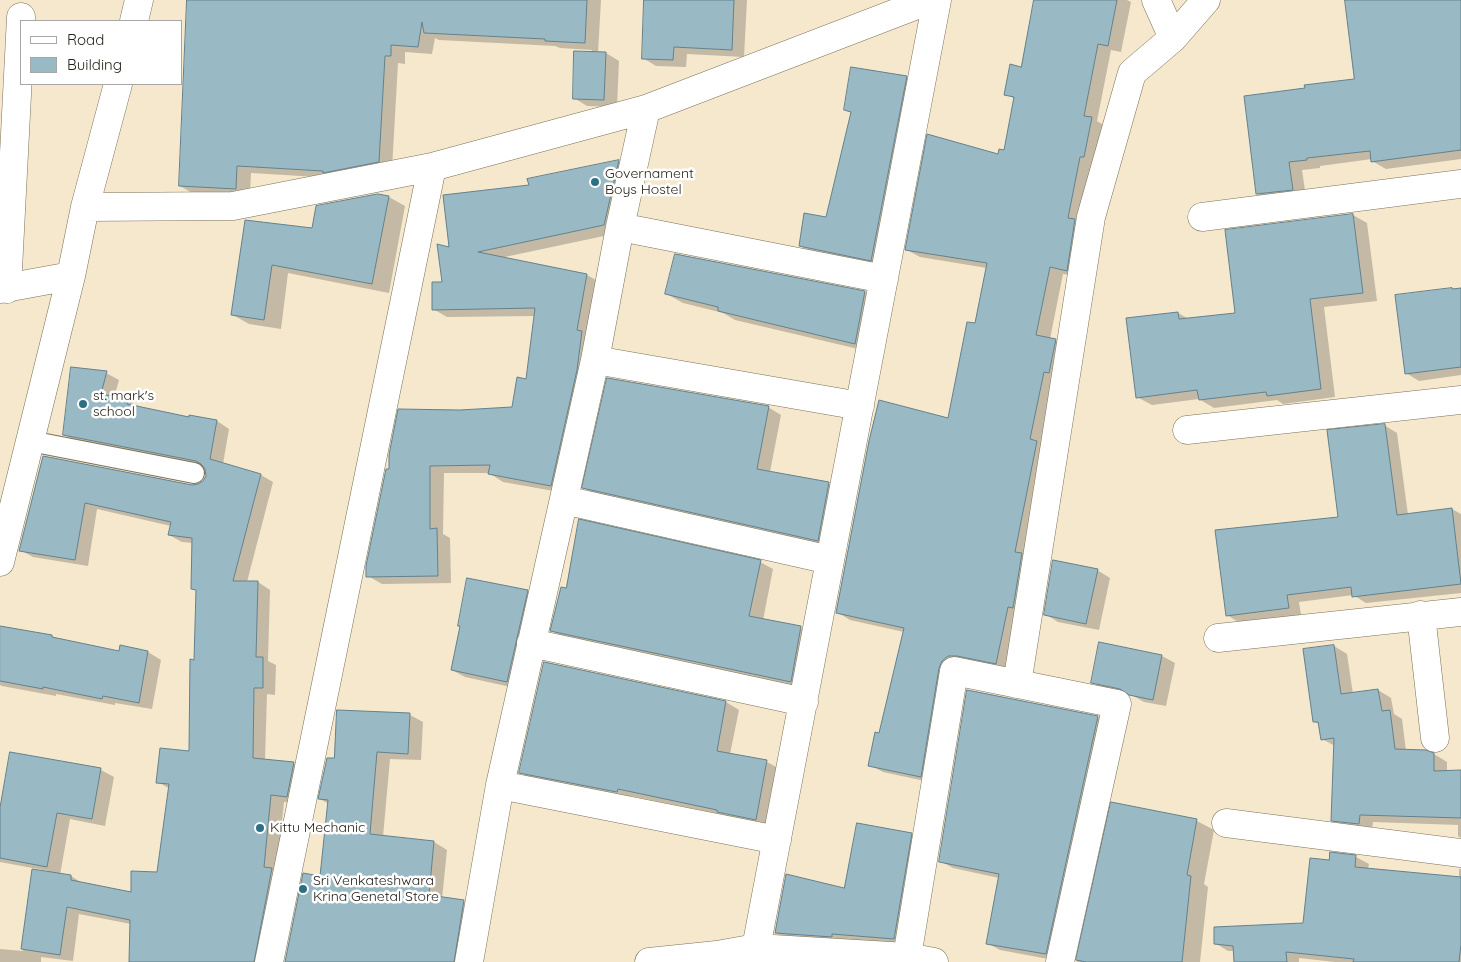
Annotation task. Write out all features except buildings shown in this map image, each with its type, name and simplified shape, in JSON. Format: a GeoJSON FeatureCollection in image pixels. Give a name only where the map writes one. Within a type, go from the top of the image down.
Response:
{"type":"FeatureCollection","features":[{"type":"Feature","properties":{"kind":"street"},"geometry":{"type":"LineString","coordinates":[[134,20],[139,0]]}},
{"type":"Feature","properties":{"kind":"street"},"geometry":{"type":"LineString","coordinates":[[85,207],[233,206],[432,167],[646,109],[930,0]]}},
{"type":"Feature","properties":{"kind":"street"},"geometry":{"type":"LineString","coordinates":[[756,948],[937,0]]}},
{"type":"Feature","properties":{"kind":"street"},"geometry":{"type":"LineString","coordinates":[[1156,0],[1173,38]]}},
{"type":"Feature","properties":{"kind":"street"},"geometry":{"type":"LineString","coordinates":[[1017,684],[1091,217],[1132,73],[1173,38],[1206,0]]}},
{"type":"Feature","properties":{"kind":"street"},"geometry":{"type":"LineString","coordinates":[[20,33],[4,289],[71,276]]}},
{"type":"Feature","properties":{"kind":"street"},"geometry":{"type":"LineString","coordinates":[[0,562],[71,276],[85,207],[118,85]]}},
{"type":"Feature","properties":{"kind":"street"},"geometry":{"type":"LineString","coordinates":[[470,962],[500,784],[595,360],[620,227],[646,109]]}},
{"type":"Feature","properties":{"kind":"street"},"geometry":{"type":"LineString","coordinates":[[269,962],[432,167]]}},
{"type":"Feature","properties":{"kind":"street"},"geometry":{"type":"LineString","coordinates":[[1202,217],[1461,184]]}},
{"type":"Feature","properties":{"kind":"street"},"geometry":{"type":"LineString","coordinates":[[620,227],[884,279]]}},
{"type":"Feature","properties":{"kind":"street"},"geometry":{"type":"LineString","coordinates":[[595,360],[860,406]]}},
{"type":"Feature","properties":{"kind":"street"},"geometry":{"type":"LineString","coordinates":[[1187,430],[1461,400]]}},
{"type":"Feature","properties":{"kind":"street"},"geometry":{"type":"LineString","coordinates":[[564,500],[830,560]]}},
{"type":"Feature","properties":{"kind":"street"},"geometry":{"type":"LineString","coordinates":[[1218,638],[1461,612]]}},
{"type":"Feature","properties":{"kind":"street"},"geometry":{"type":"LineString","coordinates":[[1421,615],[1435,738]]}},
{"type":"Feature","properties":{"kind":"street"},"geometry":{"type":"LineString","coordinates":[[531,643],[804,702]]}},
{"type":"Feature","properties":{"kind":"street"},"geometry":{"type":"LineString","coordinates":[[896,959],[954,671],[1117,704],[1060,962]]}},
{"type":"Feature","properties":{"kind":"street"},"geometry":{"type":"LineString","coordinates":[[500,784],[777,840]]}},
{"type":"Feature","properties":{"kind":"street"},"geometry":{"type":"LineString","coordinates":[[1226,824],[1461,853]]}},
{"type":"Feature","properties":{"kind":"street"},"geometry":{"type":"LineString","coordinates":[[649,962],[717,958],[756,948],[934,962]]}},
{"type":"Feature","properties":{"kind":"lane"},"geometry":{"type":"LineString","coordinates":[[30,441],[194,473]]}},
{"type":"Feature","properties":{"kind":"place","name":"Governament Boys Hostel"},"geometry":{"type":"Point","coordinates":[595,182]}},
{"type":"Feature","properties":{"kind":"place","name":"st. mark's school"},"geometry":{"type":"Point","coordinates":[83,404]}},
{"type":"Feature","properties":{"kind":"place","name":"Kittu Mechanic"},"geometry":{"type":"Point","coordinates":[260,828]}},
{"type":"Feature","properties":{"kind":"place","name":"Sri Venkateshwara Krina Genetal Store"},"geometry":{"type":"Point","coordinates":[303,889]}}]}
